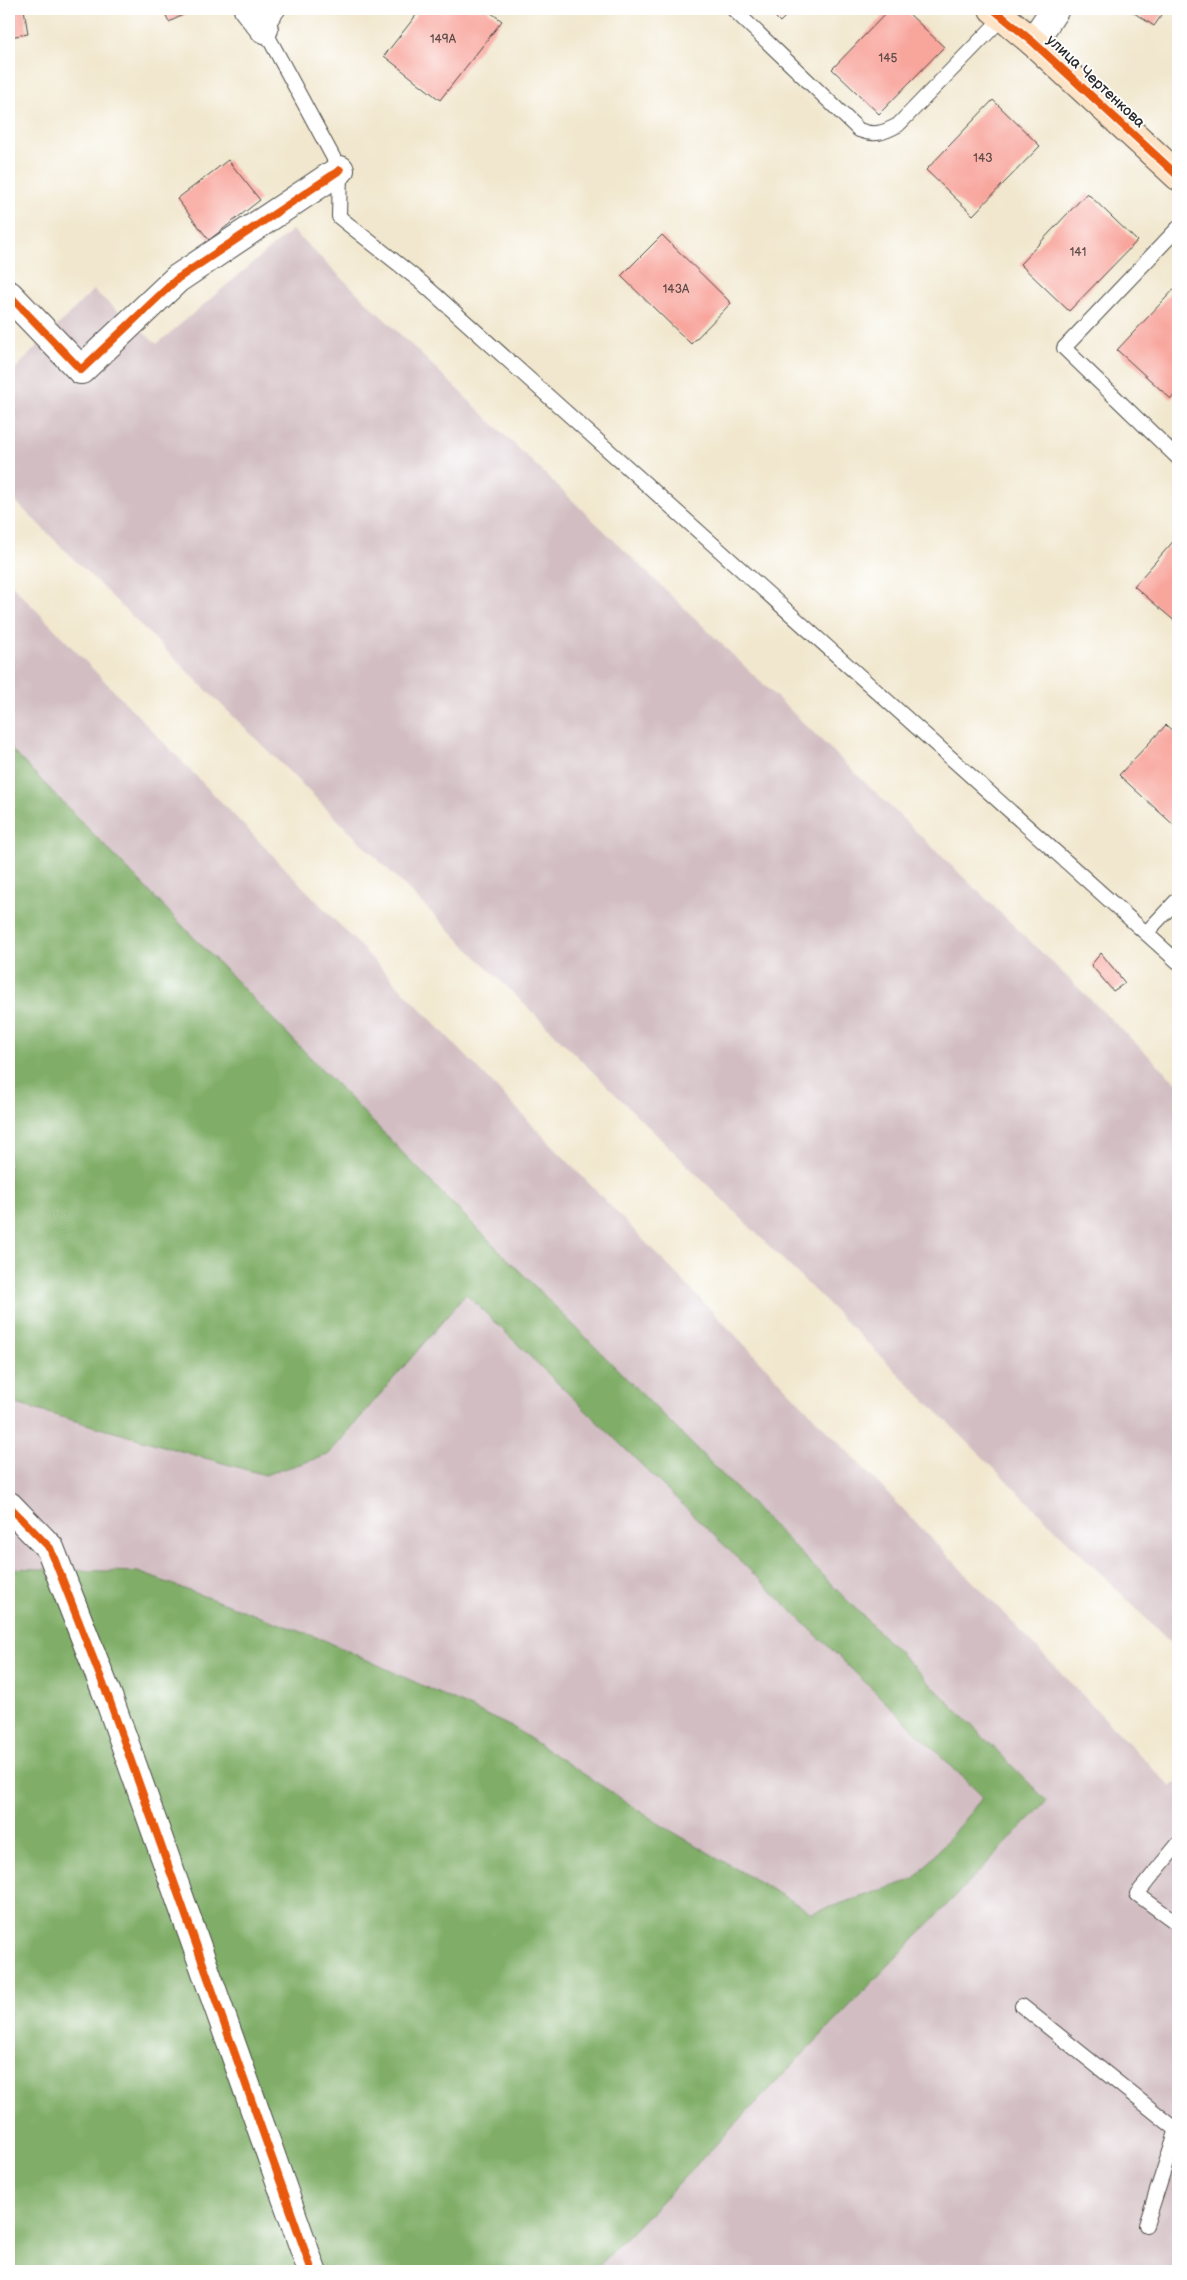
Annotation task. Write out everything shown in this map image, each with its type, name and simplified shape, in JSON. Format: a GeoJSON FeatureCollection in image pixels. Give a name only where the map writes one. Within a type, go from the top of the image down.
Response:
{"type":"FeatureCollection","features":[{"type":"Feature","properties":{"kind":"street"},"geometry":{"type":"LineString","coordinates":[[1033,42],[1054,9]]}},
{"type":"Feature","properties":{"kind":"street","name":"улица Чертенкова"},"geometry":{"type":"LineString","coordinates":[[998,13],[1033,42],[1178,176]]}},
{"type":"Feature","properties":{"kind":"street"},"geometry":{"type":"LineString","coordinates":[[9,294],[81,370],[177,279],[340,170]]}},
{"type":"Feature","properties":{"kind":"street"},"geometry":{"type":"LineString","coordinates":[[9,1506],[50,1548],[109,1699],[312,2271]]}},
{"type":"Feature","properties":{"kind":"lane"},"geometry":{"type":"LineString","coordinates":[[733,9],[859,130],[870,134],[882,133],[898,125],[998,13]]}},
{"type":"Feature","properties":{"kind":"lane"},"geometry":{"type":"LineString","coordinates":[[263,15],[340,170],[339,217],[421,282],[1178,962]]}},
{"type":"Feature","properties":{"kind":"lane"},"geometry":{"type":"LineString","coordinates":[[1178,228],[1064,348],[1178,458]]}},
{"type":"Feature","properties":{"kind":"lane"},"geometry":{"type":"LineString","coordinates":[[1146,933],[1178,899]]}},
{"type":"Feature","properties":{"kind":"lane"},"geometry":{"type":"LineString","coordinates":[[1178,1844],[1137,1894],[1178,1924]]}},
{"type":"Feature","properties":{"kind":"lane"},"geometry":{"type":"LineString","coordinates":[[1022,2006],[1178,2128],[1146,2225]]}},
{"type":"Feature","properties":{"kind":"shaded area"},"geometry":{"type":"Polygon","coordinates":[[[292,230],[1176,1082],[1178,1080],[1178,1650],[9,495],[9,375],[93,290],[157,344],[292,230]]]}},
{"type":"Feature","properties":{"kind":"shaded area"},"geometry":{"type":"Polygon","coordinates":[[[9,582],[1171,1787],[1178,1781],[1178,2271],[9,2271],[9,582]]]}},
{"type":"Feature","properties":{"kind":"green space"},"geometry":{"type":"Polygon","coordinates":[[[9,747],[436,1187],[1047,1801],[594,2271],[9,2271],[9,1568],[138,1572],[324,1640],[514,1728],[661,1825],[812,1913],[915,1879],[983,1797],[466,1294],[328,1455],[265,1475],[9,1402],[9,747]]]}},
{"type":"Feature","properties":{"kind":"building"},"geometry":{"type":"Polygon","coordinates":[[[9,9],[24,9],[28,34],[9,37],[9,9]]]}},
{"type":"Feature","properties":{"kind":"building"},"geometry":{"type":"Polygon","coordinates":[[[163,9],[195,9],[169,22],[163,9]]]}},
{"type":"Feature","properties":{"kind":"building"},"geometry":{"type":"Polygon","coordinates":[[[421,9],[486,9],[502,21],[440,100],[384,56],[421,9]]]}},
{"type":"Feature","properties":{"kind":"building"},"geometry":{"type":"Polygon","coordinates":[[[767,9],[793,9],[780,22],[767,9]]]}},
{"type":"Feature","properties":{"kind":"building"},"geometry":{"type":"Polygon","coordinates":[[[890,9],[904,9],[944,47],[879,114],[832,69],[890,9]]]}},
{"type":"Feature","properties":{"kind":"building"},"geometry":{"type":"Polygon","coordinates":[[[1128,9],[1166,9],[1154,26],[1128,9]]]}},
{"type":"Feature","properties":{"kind":"building"},"geometry":{"type":"Polygon","coordinates":[[[993,100],[1040,146],[973,215],[926,170],[993,100]]]}},
{"type":"Feature","properties":{"kind":"building"},"geometry":{"type":"Polygon","coordinates":[[[228,160],[260,200],[209,240],[177,199],[228,160]]]}},
{"type":"Feature","properties":{"kind":"building"},"geometry":{"type":"Polygon","coordinates":[[[1087,193],[1137,241],[1069,311],[1020,264],[1087,193]]]}},
{"type":"Feature","properties":{"kind":"building"},"geometry":{"type":"Polygon","coordinates":[[[662,235],[731,303],[691,344],[621,276],[662,235]]]}},
{"type":"Feature","properties":{"kind":"building"},"geometry":{"type":"Polygon","coordinates":[[[1178,285],[1178,391],[1171,399],[1117,350],[1178,285]]]}},
{"type":"Feature","properties":{"kind":"building"},"geometry":{"type":"Polygon","coordinates":[[[1178,536],[1178,624],[1134,586],[1178,536]]]}},
{"type":"Feature","properties":{"kind":"building"},"geometry":{"type":"Polygon","coordinates":[[[1166,725],[1178,736],[1178,829],[1119,775],[1166,725]]]}},
{"type":"Feature","properties":{"kind":"building"},"geometry":{"type":"Polygon","coordinates":[[[1101,953],[1125,983],[1113,991],[1091,965],[1101,953]]]}},
{"type":"Feature","properties":{"kind":"cycle path"},"geometry":{"type":"LineString","coordinates":[[993,9],[1033,42],[1178,176]]}},
{"type":"Feature","properties":{"kind":"cycle path"},"geometry":{"type":"LineString","coordinates":[[9,295],[81,370],[177,279],[340,170]]}},
{"type":"Feature","properties":{"kind":"cycle path"},"geometry":{"type":"LineString","coordinates":[[9,1506],[50,1548],[109,1699],[312,2271]]}}]}
